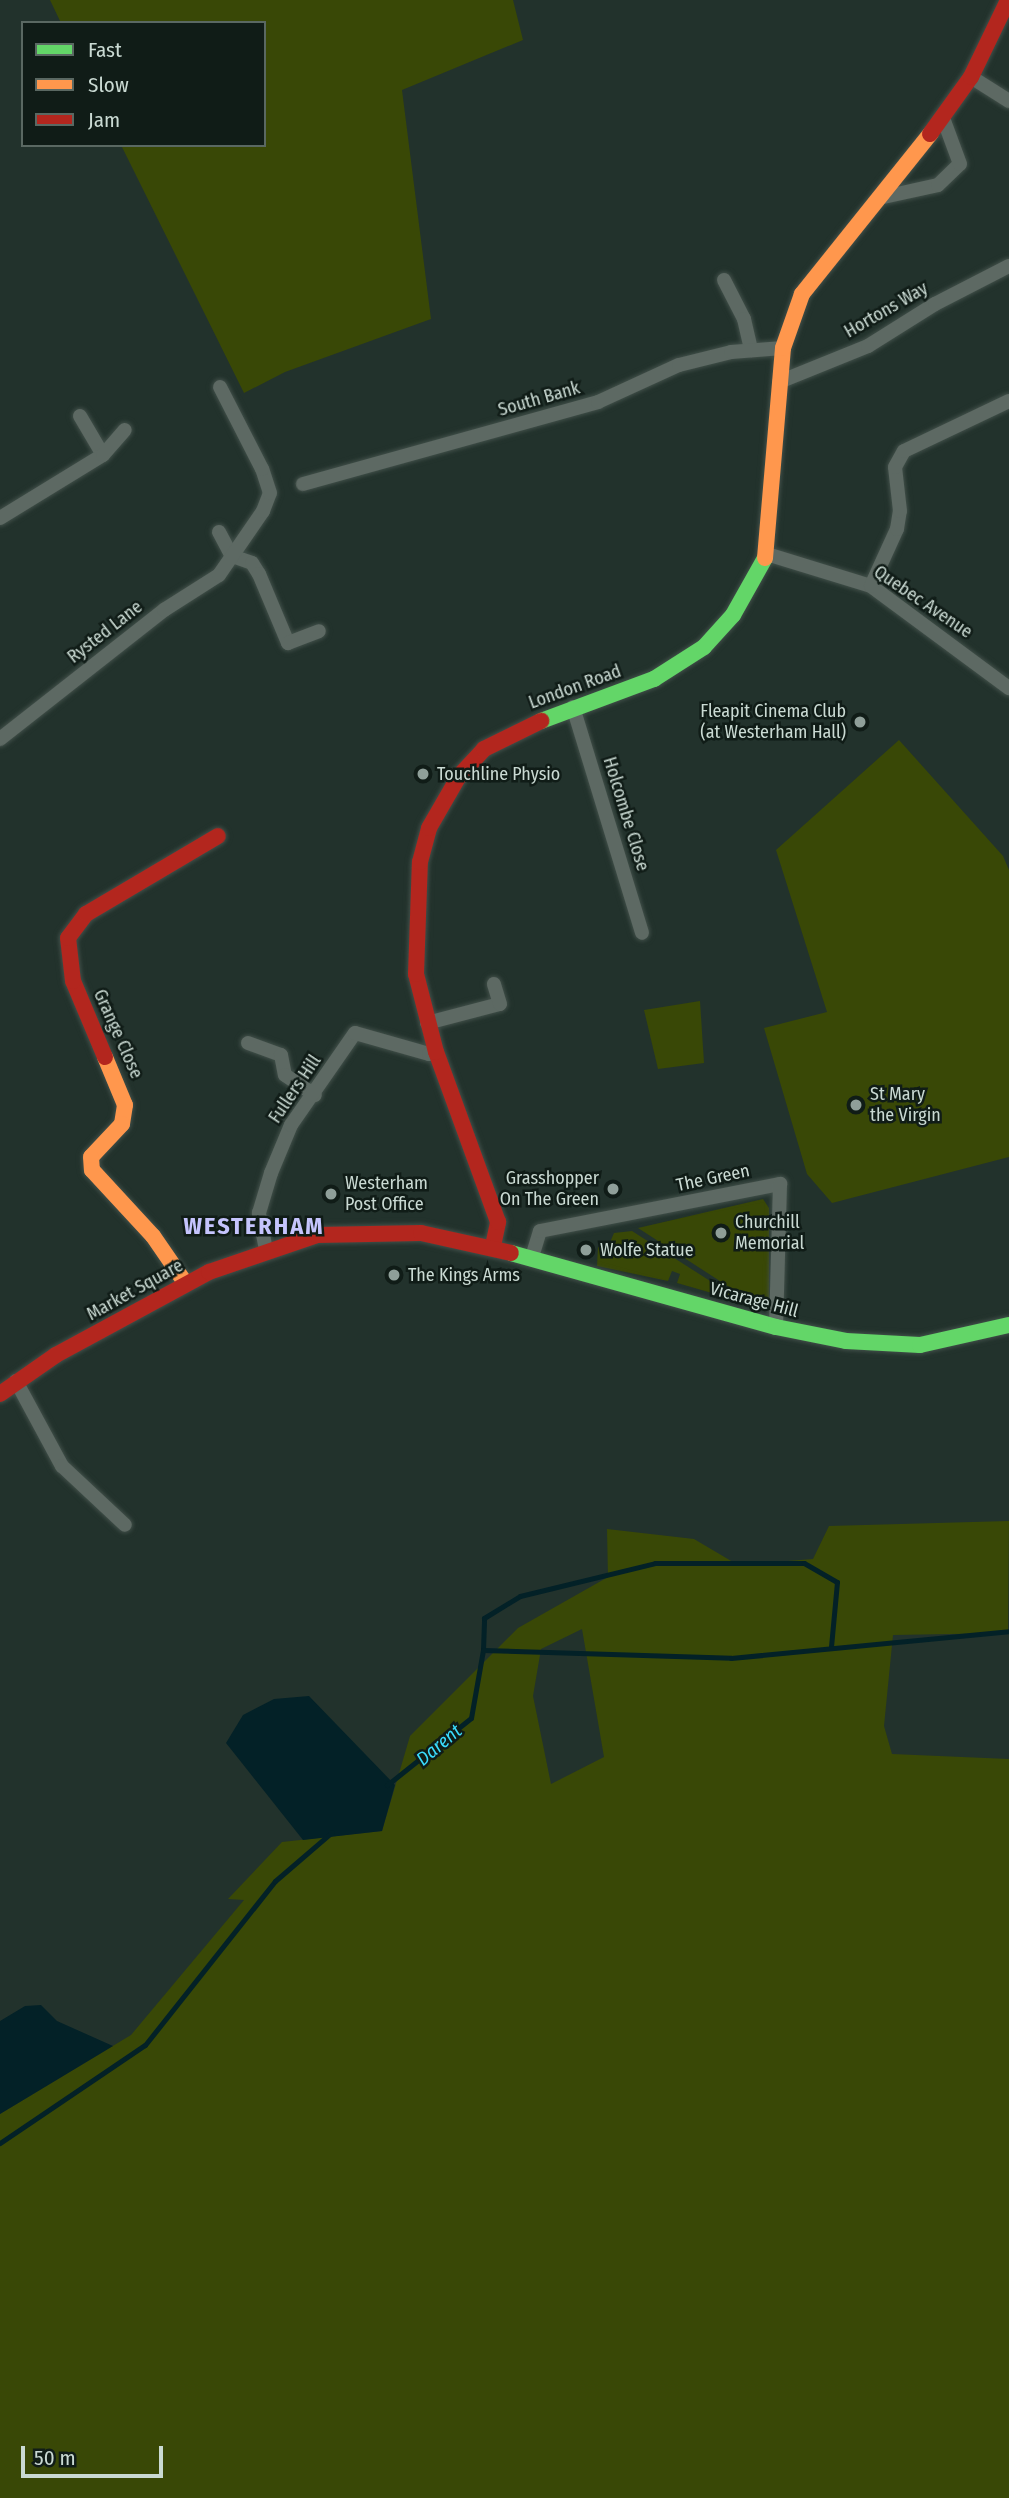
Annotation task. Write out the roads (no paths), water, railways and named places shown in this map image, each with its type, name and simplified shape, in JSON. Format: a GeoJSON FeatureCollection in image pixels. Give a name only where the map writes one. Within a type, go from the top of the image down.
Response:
{"type":"FeatureCollection","features":[{"type":"Feature","properties":{"kind":"street","name":"London Road"},"geometry":{"type":"LineString","coordinates":[[494,1246],[496,1214],[436,1052],[416,974],[414,932],[420,862],[439,806],[484,749],[573,707],[654,680],[704,647],[755,582],[767,554],[783,348],[802,294],[943,118],[971,77],[1008,0]]}},
{"type":"Feature","properties":{"kind":"street"},"geometry":{"type":"LineString","coordinates":[[971,77],[1009,101]]}},
{"type":"Feature","properties":{"kind":"street"},"geometry":{"type":"LineString","coordinates":[[879,198],[938,185],[960,164],[943,118]]}},
{"type":"Feature","properties":{"kind":"street","name":"Hortons Way"},"geometry":{"type":"LineString","coordinates":[[779,382],[868,346],[935,304],[1009,266]]}},
{"type":"Feature","properties":{"kind":"street"},"geometry":{"type":"LineString","coordinates":[[724,280],[744,319],[751,350]]}},
{"type":"Feature","properties":{"kind":"street","name":"South Bank"},"geometry":{"type":"LineString","coordinates":[[303,484],[598,402],[679,365],[751,350],[783,348]]}},
{"type":"Feature","properties":{"kind":"street","name":"Rysted Lane"},"geometry":{"type":"LineString","coordinates":[[0,739],[164,610],[219,575],[232,556],[270,493],[220,387]]}},
{"type":"Feature","properties":{"kind":"street"},"geometry":{"type":"LineString","coordinates":[[871,586],[897,528],[900,511],[895,467],[904,451],[1009,401]]}},
{"type":"Feature","properties":{"kind":"street"},"geometry":{"type":"LineString","coordinates":[[80,416],[103,455]]}},
{"type":"Feature","properties":{"kind":"street"},"geometry":{"type":"LineString","coordinates":[[0,517],[103,455],[125,430]]}},
{"type":"Feature","properties":{"kind":"street"},"geometry":{"type":"LineString","coordinates":[[219,532],[232,556],[252,564],[259,574],[288,643],[319,631]]}},
{"type":"Feature","properties":{"kind":"street","name":"Quebec Avenue"},"geometry":{"type":"LineString","coordinates":[[767,554],[871,586],[1009,688]]}},
{"type":"Feature","properties":{"kind":"street","name":"Holcombe Close"},"geometry":{"type":"LineString","coordinates":[[573,707],[642,933]]}},
{"type":"Feature","properties":{"kind":"street","name":"Grange Close"},"geometry":{"type":"LineString","coordinates":[[186,1284],[153,1236],[92,1170],[91,1157],[122,1124],[125,1105],[73,981],[68,938],[86,914],[218,836]]}},
{"type":"Feature","properties":{"kind":"street"},"geometry":{"type":"LineString","coordinates":[[427,1023],[500,1004],[494,984]]}},
{"type":"Feature","properties":{"kind":"street","name":"Fullers Hill"},"geometry":{"type":"LineString","coordinates":[[266,1250],[260,1204],[291,1125],[315,1095],[355,1033],[429,1054],[436,1052]]}},
{"type":"Feature","properties":{"kind":"street"},"geometry":{"type":"LineString","coordinates":[[248,1043],[281,1055],[285,1075],[315,1095]]}},
{"type":"Feature","properties":{"kind":"street","name":"The Green"},"geometry":{"type":"LineString","coordinates":[[532,1257],[540,1231],[780,1184],[776,1327]]}},
{"type":"Feature","properties":{"kind":"street","name":"Market Square"},"geometry":{"type":"LineString","coordinates":[[6,1385],[186,1284],[266,1250],[317,1235],[421,1233],[494,1246]]}},
{"type":"Feature","properties":{"kind":"street","name":"Vicarage Hill"},"geometry":{"type":"LineString","coordinates":[[494,1246],[776,1327],[846,1341],[898,1345],[944,1342],[1009,1325]]}},
{"type":"Feature","properties":{"kind":"street"},"geometry":{"type":"LineString","coordinates":[[6,1385],[62,1466],[125,1525]]}},
{"type":"Feature","properties":{"kind":"water"},"geometry":{"type":"Polygon","coordinates":[[[309,1696],[395,1785],[382,1831],[303,1840],[226,1743],[243,1715],[274,1699],[309,1696]]]}},
{"type":"Feature","properties":{"kind":"water"},"geometry":{"type":"Polygon","coordinates":[[[41,2005],[57,2021],[113,2046],[0,2114],[0,2021],[25,2006],[41,2005]]]}},
{"type":"Feature","properties":{"kind":"waterway"},"geometry":{"type":"LineString","coordinates":[[483,1650],[484,1618],[520,1596],[655,1563],[804,1563],[837,1582],[831,1647]]}},
{"type":"Feature","properties":{"kind":"waterway","name":"Darent"},"geometry":{"type":"LineString","coordinates":[[387,1785],[471,1718],[483,1650],[731,1658],[1009,1631]]}},
{"type":"Feature","properties":{"kind":"waterway","name":"Darent"},"geometry":{"type":"LineString","coordinates":[[0,2143],[145,2045],[275,1881],[332,1832]]}},
{"type":"Feature","properties":{"kind":"place","name":"Fleapit Cinema Club (at Westerham Hall)"},"geometry":{"type":"Point","coordinates":[860,722]}},
{"type":"Feature","properties":{"kind":"place","name":"Touchline Physio"},"geometry":{"type":"Point","coordinates":[423,774]}},
{"type":"Feature","properties":{"kind":"place","name":"St Mary the Virgin"},"geometry":{"type":"Point","coordinates":[856,1105]}},
{"type":"Feature","properties":{"kind":"place","name":"Grasshopper On The Green"},"geometry":{"type":"Point","coordinates":[613,1189]}},
{"type":"Feature","properties":{"kind":"place","name":"Westerham Post Office"},"geometry":{"type":"Point","coordinates":[331,1194]}},
{"type":"Feature","properties":{"kind":"place","name":"Churchill Memorial"},"geometry":{"type":"Point","coordinates":[721,1233]}},
{"type":"Feature","properties":{"kind":"place","name":"Wolfe Statue"},"geometry":{"type":"Point","coordinates":[586,1250]}},
{"type":"Feature","properties":{"kind":"place","name":"The Kings Arms"},"geometry":{"type":"Point","coordinates":[394,1275]}},
{"type":"Feature","properties":{"kind":"district","name":"WESTERHAM"},"geometry":{"type":"Point","coordinates":[254,1227]}}]}
